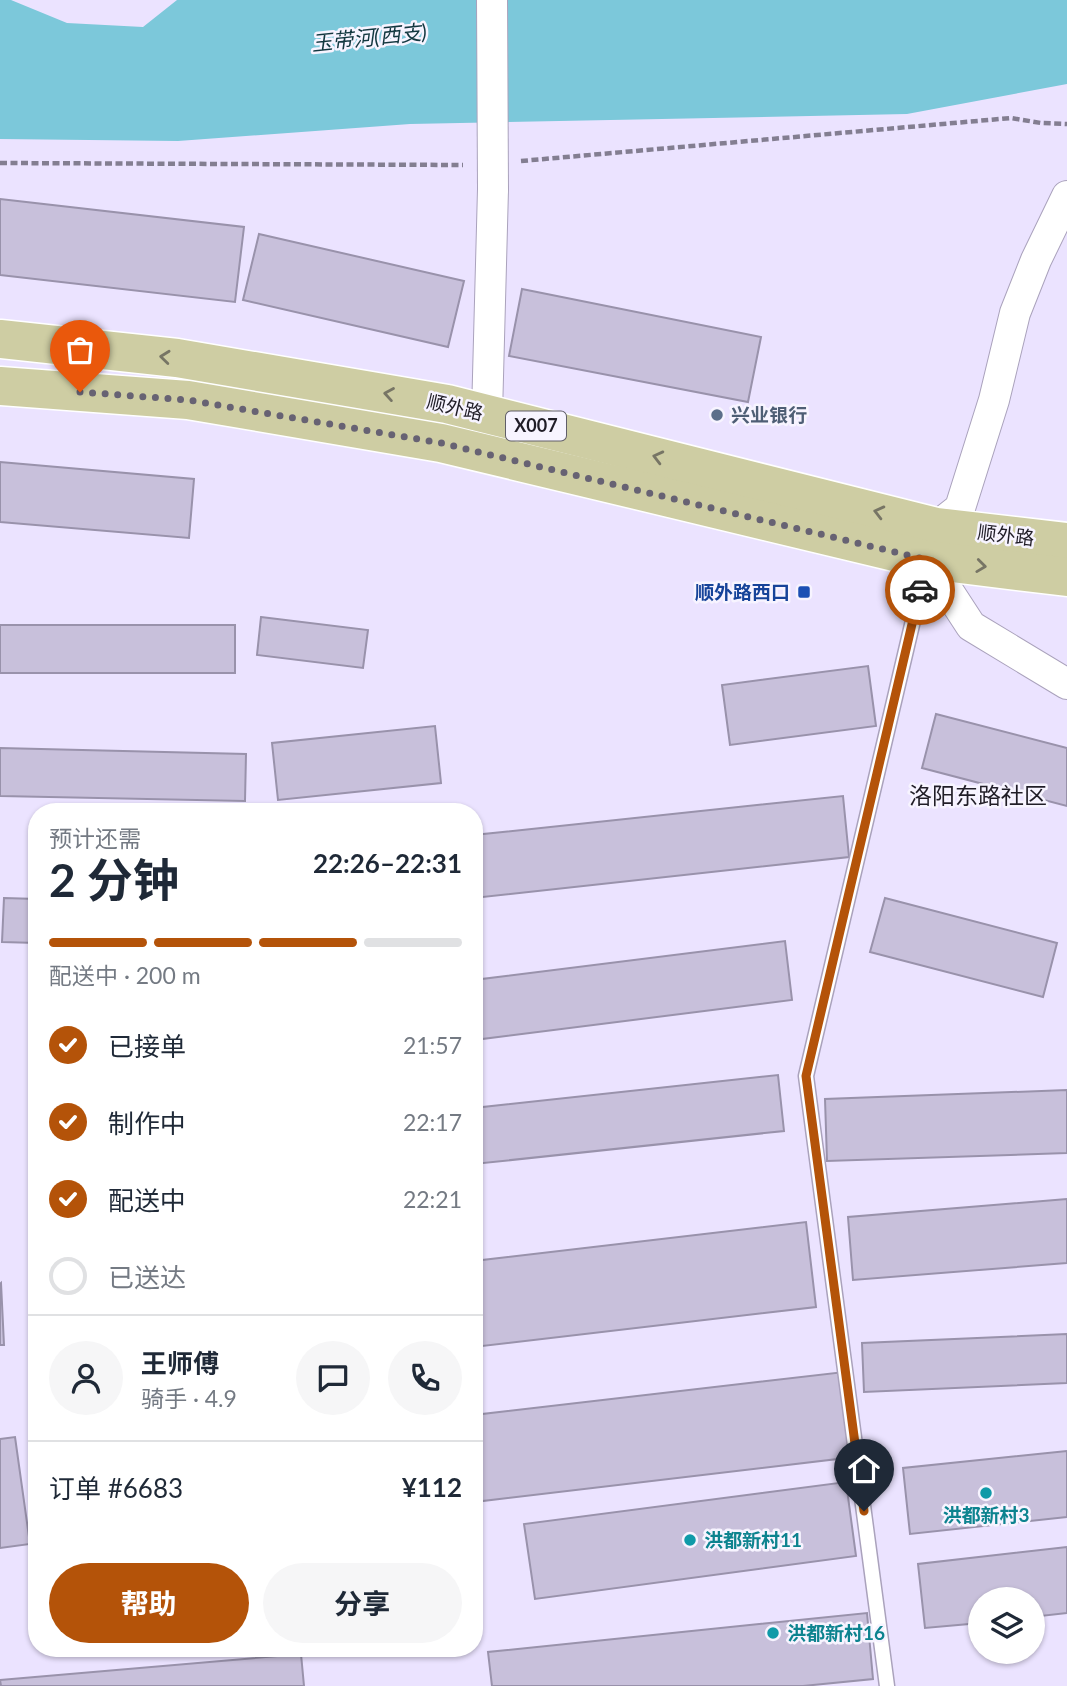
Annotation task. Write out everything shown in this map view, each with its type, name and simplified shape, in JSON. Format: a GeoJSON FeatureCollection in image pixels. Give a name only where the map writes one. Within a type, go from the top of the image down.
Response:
{"type":"FeatureCollection","features":[{"type":"Feature","properties":{"kind":"main road","name":"顺外路"},"geometry":{"type":"LineString","coordinates":[[0,339],[202,362],[447,404],[932,543],[1067,577]]}},
{"type":"Feature","properties":{"kind":"main road","name":"顺外路"},"geometry":{"type":"LineString","coordinates":[[0,386],[188,400],[441,443],[932,543],[1067,542]]}},
{"type":"Feature","properties":{"kind":"street"},"geometry":{"type":"LineString","coordinates":[[487,414],[494,189],[492,0]]}},
{"type":"Feature","properties":{"kind":"street"},"geometry":{"type":"LineString","coordinates":[[1067,196],[1036,260],[1015,313],[994,400],[960,508],[932,543],[971,626],[1067,684]]}},
{"type":"Feature","properties":{"kind":"lane"},"geometry":{"type":"LineString","coordinates":[[887,1686],[806,1076],[932,543]]}},
{"type":"Feature","properties":{"kind":"path"},"geometry":{"type":"LineString","coordinates":[[514,161],[1011,118],[1067,124]]}},
{"type":"Feature","properties":{"kind":"path"},"geometry":{"type":"LineString","coordinates":[[0,163],[467,165]]}},
{"type":"Feature","properties":{"kind":"water","name":"玉带河(西支)"},"geometry":{"type":"Polygon","coordinates":[[[0,0],[11,0],[67,23],[143,27],[177,0],[1067,0],[1067,84],[907,114],[410,124],[178,141],[0,139],[0,0]]]}},
{"type":"Feature","properties":{"kind":"building"},"geometry":{"type":"Polygon","coordinates":[[[0,199],[244,227],[235,302],[0,275],[0,199]]]}},
{"type":"Feature","properties":{"kind":"building"},"geometry":{"type":"Polygon","coordinates":[[[259,234],[464,281],[448,347],[243,300],[259,234]]]}},
{"type":"Feature","properties":{"kind":"building"},"geometry":{"type":"Polygon","coordinates":[[[522,289],[761,337],[748,402],[509,356],[522,289]]]}},
{"type":"Feature","properties":{"kind":"building"},"geometry":{"type":"Polygon","coordinates":[[[0,462],[194,479],[189,538],[0,522],[0,462]]]}},
{"type":"Feature","properties":{"kind":"building"},"geometry":{"type":"Polygon","coordinates":[[[261,617],[368,630],[363,668],[257,655],[261,617]]]}},
{"type":"Feature","properties":{"kind":"building"},"geometry":{"type":"Polygon","coordinates":[[[0,625],[235,625],[235,673],[0,673],[0,625]]]}},
{"type":"Feature","properties":{"kind":"building"},"geometry":{"type":"Polygon","coordinates":[[[868,666],[876,726],[730,745],[722,685],[868,666]]]}},
{"type":"Feature","properties":{"kind":"building"},"geometry":{"type":"Polygon","coordinates":[[[936,714],[1067,748],[1067,806],[922,768],[936,714]]]}},
{"type":"Feature","properties":{"kind":"building"},"geometry":{"type":"Polygon","coordinates":[[[435,726],[441,783],[278,800],[272,743],[435,726]]]}},
{"type":"Feature","properties":{"kind":"building"},"geometry":{"type":"Polygon","coordinates":[[[0,748],[246,754],[245,801],[0,796],[0,748]]]}},
{"type":"Feature","properties":{"kind":"building"},"geometry":{"type":"Polygon","coordinates":[[[843,796],[849,857],[483,897],[483,834],[843,796]]]}},
{"type":"Feature","properties":{"kind":"building"},"geometry":{"type":"Polygon","coordinates":[[[4,898],[28,899],[28,943],[2,942],[4,898]]]}},
{"type":"Feature","properties":{"kind":"building"},"geometry":{"type":"Polygon","coordinates":[[[885,898],[1057,943],[1043,997],[870,952],[885,898]]]}},
{"type":"Feature","properties":{"kind":"building"},"geometry":{"type":"Polygon","coordinates":[[[785,941],[792,1000],[483,1039],[483,979],[785,941]]]}},
{"type":"Feature","properties":{"kind":"building"},"geometry":{"type":"Polygon","coordinates":[[[778,1075],[784,1131],[483,1163],[483,1107],[778,1075]]]}},
{"type":"Feature","properties":{"kind":"building"},"geometry":{"type":"Polygon","coordinates":[[[1067,1090],[1067,1153],[827,1161],[825,1099],[1067,1090]]]}},
{"type":"Feature","properties":{"kind":"building"},"geometry":{"type":"Polygon","coordinates":[[[1067,1199],[1067,1263],[853,1280],[848,1217],[1067,1199]]]}},
{"type":"Feature","properties":{"kind":"building"},"geometry":{"type":"Polygon","coordinates":[[[806,1222],[816,1307],[483,1346],[483,1260],[806,1222]]]}},
{"type":"Feature","properties":{"kind":"building"},"geometry":{"type":"Polygon","coordinates":[[[1,1283],[4,1345],[0,1345],[1,1283]]]}},
{"type":"Feature","properties":{"kind":"building"},"geometry":{"type":"Polygon","coordinates":[[[1067,1334],[1067,1383],[864,1392],[862,1343],[1067,1334]]]}},
{"type":"Feature","properties":{"kind":"building"},"geometry":{"type":"Polygon","coordinates":[[[844,1372],[854,1457],[483,1501],[483,1414],[844,1372]]]}},
{"type":"Feature","properties":{"kind":"building"},"geometry":{"type":"Polygon","coordinates":[[[15,1437],[28,1544],[0,1548],[0,1439],[15,1437]]]}},
{"type":"Feature","properties":{"kind":"building","name":"洪都新村3"},"geometry":{"type":"Polygon","coordinates":[[[1067,1451],[1067,1517],[910,1534],[903,1468],[1067,1451]]]}},
{"type":"Feature","properties":{"kind":"building","name":"洪都新村11"},"geometry":{"type":"Polygon","coordinates":[[[846,1482],[856,1556],[535,1599],[524,1524],[846,1482]]]}},
{"type":"Feature","properties":{"kind":"building"},"geometry":{"type":"Polygon","coordinates":[[[1067,1547],[1067,1613],[1045,1616],[1045,1587],[968,1587],[968,1624],[925,1628],[918,1564],[1067,1547]]]}},
{"type":"Feature","properties":{"kind":"building","name":"洪都新村16"},"geometry":{"type":"Polygon","coordinates":[[[867,1613],[873,1679],[803,1686],[492,1686],[488,1652],[867,1613]]]}},
{"type":"Feature","properties":{"kind":"building"},"geometry":{"type":"Polygon","coordinates":[[[266,1657],[301,1657],[304,1686],[1,1686],[0,1680],[266,1657]]]}},
{"type":"Feature","properties":{"kind":"way so far"},"geometry":{"type":"LineString","coordinates":[[80,392],[188,400],[441,443],[928,560],[920,590]]}},
{"type":"Feature","properties":{"kind":"place","name":"兴业银行"},"geometry":{"type":"Point","coordinates":[717,415]}},
{"type":"Feature","properties":{"kind":"place","name":"顺外路西口"},"geometry":{"type":"Point","coordinates":[804,592]}},
{"type":"Feature","properties":{"kind":"place","name":"洪都新村3"},"geometry":{"type":"Point","coordinates":[986,1493]}},
{"type":"Feature","properties":{"kind":"place","name":"洪都新村11"},"geometry":{"type":"Point","coordinates":[690,1540]}},
{"type":"Feature","properties":{"kind":"place","name":"洪都新村16"},"geometry":{"type":"Point","coordinates":[773,1633]}},
{"type":"Feature","properties":{"kind":"district","name":"洛阳东路社区"},"geometry":{"type":"Point","coordinates":[978,796]}},
{"type":"Feature","properties":{"kind":"route"},"geometry":{"type":"LineString","coordinates":[[864,1511],[806,1076],[920,590]]}}]}
